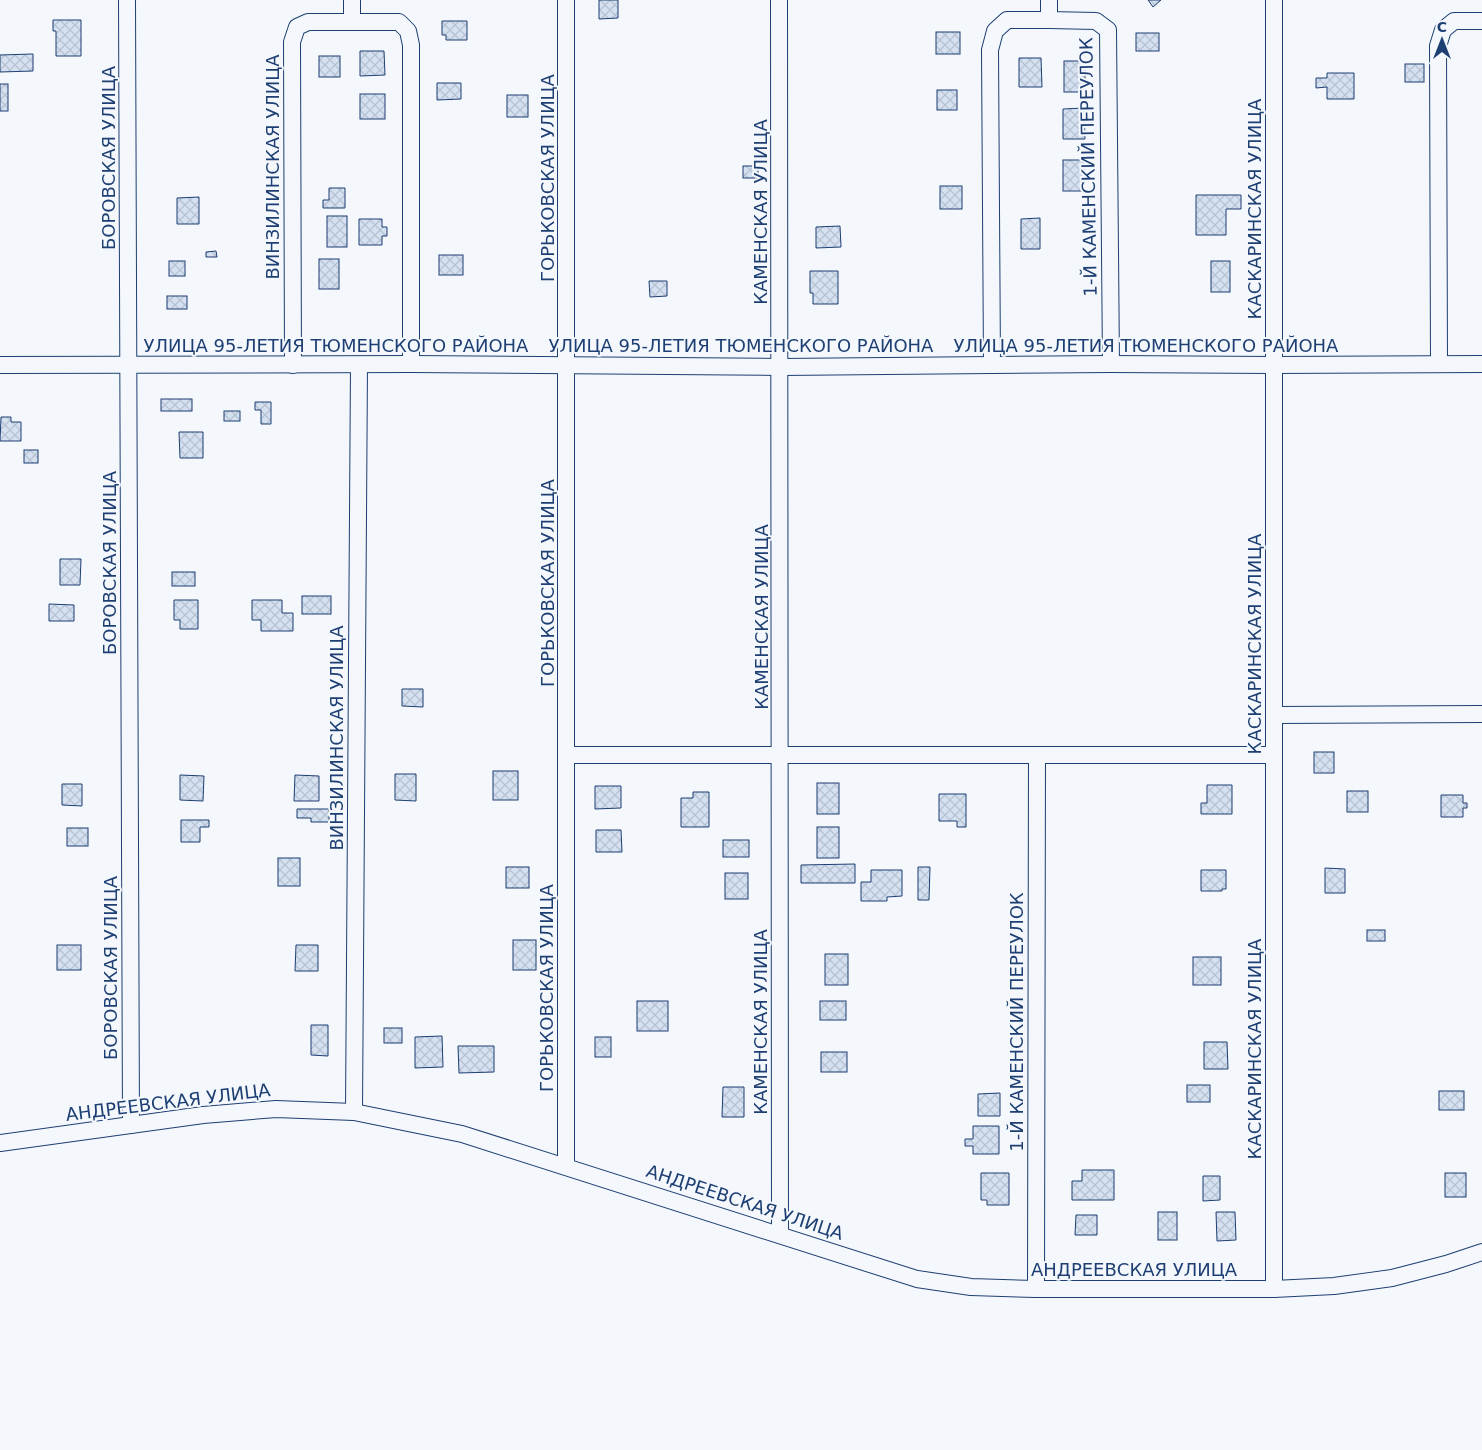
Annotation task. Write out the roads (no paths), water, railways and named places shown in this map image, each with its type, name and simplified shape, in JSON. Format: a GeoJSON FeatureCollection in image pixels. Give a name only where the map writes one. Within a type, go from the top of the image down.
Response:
{"type":"FeatureCollection","features":[{"type":"Feature","properties":{"kind":"street","name":"БОРОВСКАЯ УЛИЦА"},"geometry":{"type":"LineString","coordinates":[[127,0],[131,1126]]}},
{"type":"Feature","properties":{"kind":"street"},"geometry":{"type":"LineString","coordinates":[[352,0],[352,22]]}},
{"type":"Feature","properties":{"kind":"street","name":"ГОРЬКОВСКАЯ УЛИЦА"},"geometry":{"type":"LineString","coordinates":[[566,0],[566,1166]]}},
{"type":"Feature","properties":{"kind":"street","name":"КАМЕНСКАЯ УЛИЦА"},"geometry":{"type":"LineString","coordinates":[[779,0],[781,366],[780,1234]]}},
{"type":"Feature","properties":{"kind":"street"},"geometry":{"type":"LineString","coordinates":[[1049,0],[1049,20]]}},
{"type":"Feature","properties":{"kind":"street","name":"КАСКАРИНСКАЯ УЛИЦА"},"geometry":{"type":"LineString","coordinates":[[1274,0],[1274,1289]]}},
{"type":"Feature","properties":{"kind":"street","name":"1-Й КАМЕНСКИЙ ПЕРЕУЛОК"},"geometry":{"type":"LineString","coordinates":[[992,365],[990,50],[995,31],[1007,20],[1096,21],[1108,30],[1111,364]]}},
{"type":"Feature","properties":{"kind":"street"},"geometry":{"type":"LineString","coordinates":[[1439,364],[1438,46],[1444,30],[1454,21],[1482,21]]}},
{"type":"Feature","properties":{"kind":"street","name":"ВИНЗИЛИНСКАЯ УЛИЦА"},"geometry":{"type":"LineString","coordinates":[[292,365],[292,42],[297,26],[308,22],[399,22],[408,31],[411,45],[412,364]]}},
{"type":"Feature","properties":{"kind":"street","name":"УЛИЦА 95-ЛЕТИЯ ТЮМЕНСКОГО РАЙОНА"},"geometry":{"type":"LineString","coordinates":[[0,366],[1482,364]]}},
{"type":"Feature","properties":{"kind":"street","name":"ВИНЗИЛИНСКАЯ УЛИЦА"},"geometry":{"type":"LineString","coordinates":[[354,1112],[359,365]]}},
{"type":"Feature","properties":{"kind":"street"},"geometry":{"type":"LineString","coordinates":[[1274,715],[1482,714]]}},
{"type":"Feature","properties":{"kind":"street"},"geometry":{"type":"LineString","coordinates":[[566,754],[1274,754]]}},
{"type":"Feature","properties":{"kind":"street","name":"1-Й КАМЕНСКИЙ ПЕРЕУЛОК"},"geometry":{"type":"LineString","coordinates":[[1036,1289],[1037,754]]}},
{"type":"Feature","properties":{"kind":"street","name":"АНДРЕЕВСКАЯ УЛИЦА"},"geometry":{"type":"LineString","coordinates":[[0,1143],[203,1116],[276,1109],[354,1112],[462,1134],[917,1279],[971,1287],[1036,1289],[1274,1289],[1334,1286],[1392,1278],[1446,1264],[1482,1252]]}}]}
